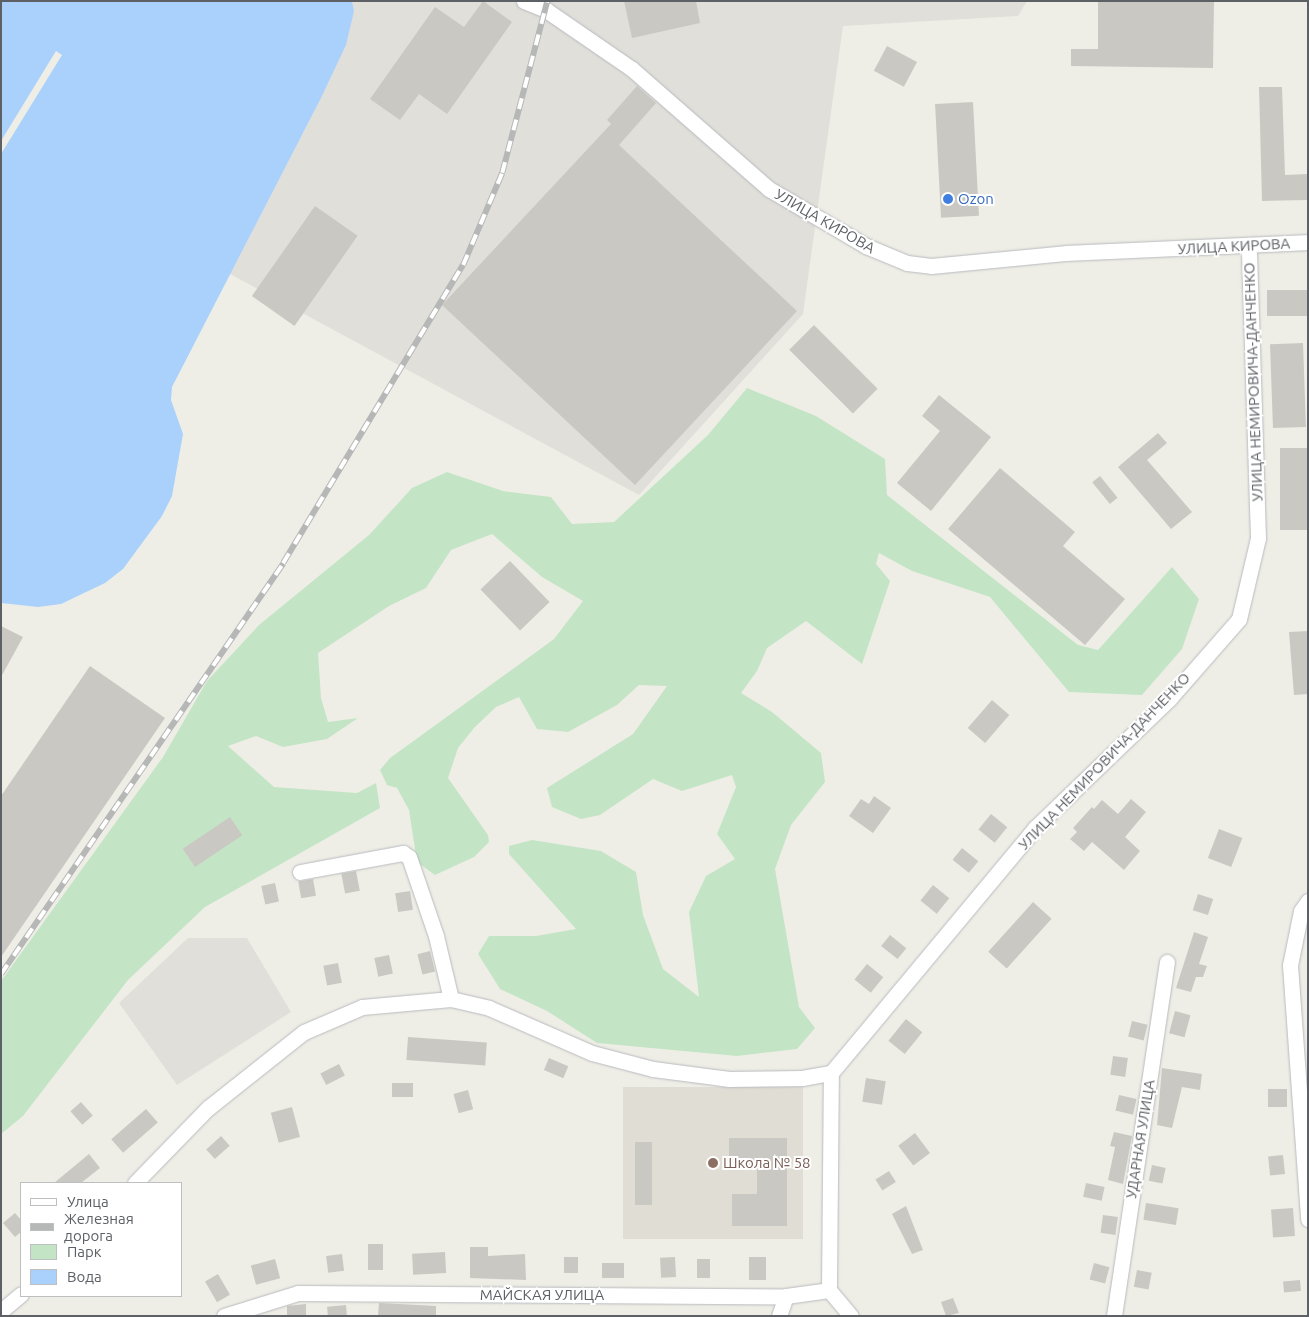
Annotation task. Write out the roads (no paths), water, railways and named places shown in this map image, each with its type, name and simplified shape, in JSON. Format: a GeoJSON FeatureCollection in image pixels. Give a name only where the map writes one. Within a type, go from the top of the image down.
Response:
{"type":"FeatureCollection","features":[{"type":"Feature","properties":{"kind":"street","name":"УЛИЦА КИРОВА"},"geometry":{"type":"LineString","coordinates":[[524,1],[546,10],[632,69],[769,189],[866,246],[907,263],[930,266],[1067,254],[1308,242]]}},
{"type":"Feature","properties":{"kind":"street","name":"УЛИЦА НЕМИРОВИЧА-ДАНЧЕНКО"},"geometry":{"type":"LineString","coordinates":[[831,1073],[1035,828],[1168,699],[1239,619],[1258,538],[1249,245]]}},
{"type":"Feature","properties":{"kind":"street"},"geometry":{"type":"LineString","coordinates":[[300,872],[403,853],[409,857],[436,936],[451,999]]}},
{"type":"Feature","properties":{"kind":"street"},"geometry":{"type":"LineString","coordinates":[[1308,901],[1300,911],[1290,965],[1308,1219]]}},
{"type":"Feature","properties":{"kind":"street","name":"УДАРНАЯ УЛИЦА"},"geometry":{"type":"LineString","coordinates":[[1114,1316],[1167,962]]}},
{"type":"Feature","properties":{"kind":"street"},"geometry":{"type":"LineString","coordinates":[[136,1182],[208,1108],[304,1032],[362,1007],[451,999],[489,1008],[592,1053],[653,1069],[729,1080],[802,1078],[831,1073],[829,1290],[851,1316]]}},
{"type":"Feature","properties":{"kind":"street","name":"МАЙСКАЯ УЛИЦА"},"geometry":{"type":"LineString","coordinates":[[224,1316],[298,1293],[786,1296],[829,1290]]}},
{"type":"Feature","properties":{"kind":"street"},"geometry":{"type":"LineString","coordinates":[[1,1311],[20,1295]]}},
{"type":"Feature","properties":{"kind":"street"},"geometry":{"type":"LineString","coordinates":[[778,1316],[786,1296]]}},
{"type":"Feature","properties":{"kind":"water"},"geometry":{"type":"Polygon","coordinates":[[[1,1],[352,1],[354,11],[346,45],[320,100],[172,387],[171,400],[183,434],[172,496],[162,516],[123,569],[105,583],[61,604],[38,607],[1,603],[1,1]]]}},
{"type":"Feature","properties":{"kind":"railway"},"geometry":{"type":"LineString","coordinates":[[1,974],[283,563],[463,265],[502,173],[547,1]]}},
{"type":"Feature","properties":{"kind":"place","name":"Ozon"},"geometry":{"type":"Point","coordinates":[948,199]}},
{"type":"Feature","properties":{"kind":"place","name":"Школа № 58"},"geometry":{"type":"Point","coordinates":[713,1163]}}]}
